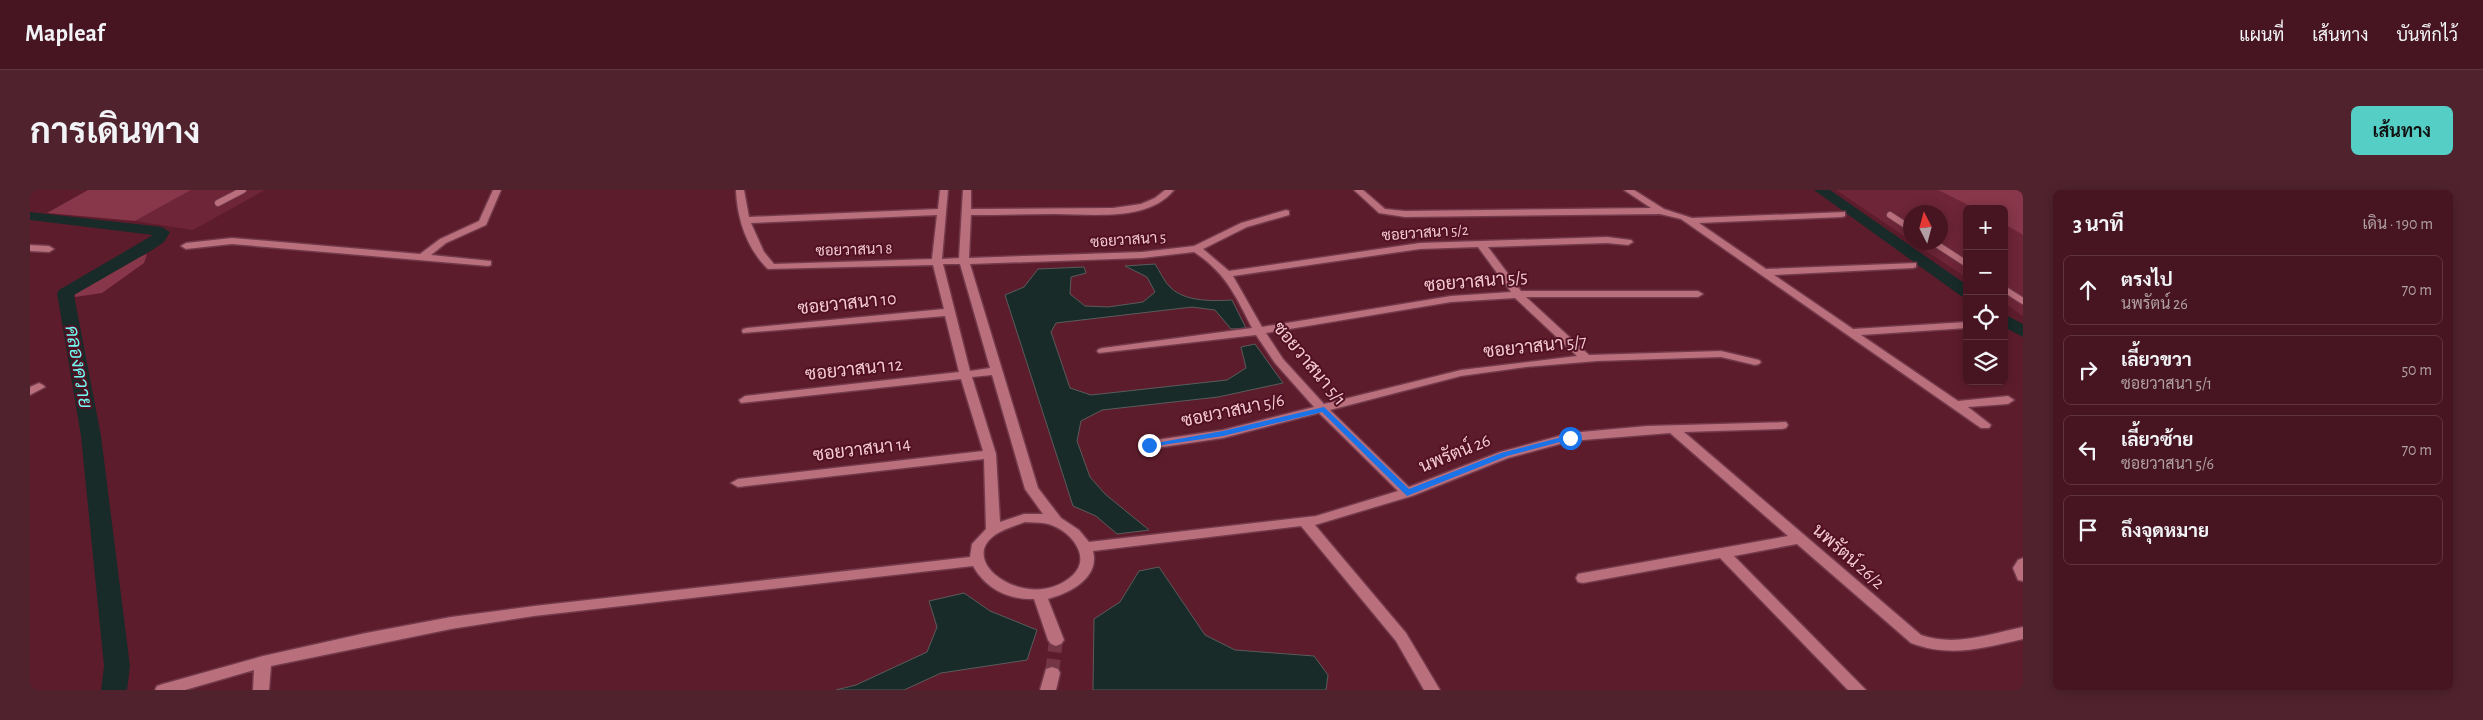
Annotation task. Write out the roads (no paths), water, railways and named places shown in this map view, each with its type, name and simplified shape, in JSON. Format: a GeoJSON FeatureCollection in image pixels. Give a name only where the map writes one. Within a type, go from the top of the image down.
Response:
{"type":"FeatureCollection","features":[{"type":"Feature","properties":{"kind":"street"},"geometry":{"type":"LineString","coordinates":[[421,258],[442,241],[483,223],[497,190]]}},
{"type":"Feature","properties":{"kind":"street"},"geometry":{"type":"LineString","coordinates":[[740,190],[740,202],[745,220],[942,212]]}},
{"type":"Feature","properties":{"kind":"street"},"geometry":{"type":"LineString","coordinates":[[944,190],[937,262],[966,375],[990,454],[993,529]]}},
{"type":"Feature","properties":{"kind":"street"},"geometry":{"type":"LineString","coordinates":[[967,190],[964,261],[1032,489],[1056,522]]}},
{"type":"Feature","properties":{"kind":"street"},"geometry":{"type":"LineString","coordinates":[[966,212],[1085,213],[1120,211],[1150,204],[1162,198],[1170,190]]}},
{"type":"Feature","properties":{"kind":"street"},"geometry":{"type":"LineString","coordinates":[[1358,190],[1382,211],[1405,214],[1661,212],[1678,215],[1986,425]]}},
{"type":"Feature","properties":{"kind":"street"},"geometry":{"type":"LineString","coordinates":[[1628,190],[1661,212]]}},
{"type":"Feature","properties":{"kind":"street","name":"ซอยวาสนา 5"},"geometry":{"type":"LineString","coordinates":[[937,262],[1114,256],[1196,249],[1244,224],[1286,213]]}},
{"type":"Feature","properties":{"kind":"street"},"geometry":{"type":"LineString","coordinates":[[1689,221],[1842,214]]}},
{"type":"Feature","properties":{"kind":"street","name":"ซอยวาสนา 8"},"geometry":{"type":"LineString","coordinates":[[745,220],[762,258],[772,267],[937,262]]}},
{"type":"Feature","properties":{"kind":"street","name":"ซอยวาสนา 5/2"},"geometry":{"type":"LineString","coordinates":[[1226,274],[1379,250],[1481,244],[1606,240],[1628,242]]}},
{"type":"Feature","properties":{"kind":"street"},"geometry":{"type":"LineString","coordinates":[[186,246],[232,242],[488,263]]}},
{"type":"Feature","properties":{"kind":"street"},"geometry":{"type":"LineString","coordinates":[[1481,244],[1518,294],[1586,359]]}},
{"type":"Feature","properties":{"kind":"street"},"geometry":{"type":"LineString","coordinates":[[30,248],[48,249]]}},
{"type":"Feature","properties":{"kind":"street","name":"ซอยวาสนา 5/1"},"geometry":{"type":"LineString","coordinates":[[1196,249],[1212,260],[1226,274],[1258,331],[1279,361],[1324,410],[1407,493]]}},
{"type":"Feature","properties":{"kind":"street"},"geometry":{"type":"LineString","coordinates":[[1764,272],[1913,264]]}},
{"type":"Feature","properties":{"kind":"street","name":"ซอยวาสนา 5/5"},"geometry":{"type":"LineString","coordinates":[[1103,351],[1258,331],[1451,299],[1518,294],[1698,294]]}},
{"type":"Feature","properties":{"kind":"street","name":"ซอยวาสนา 10"},"geometry":{"type":"LineString","coordinates":[[747,332],[950,312]]}},
{"type":"Feature","properties":{"kind":"street"},"geometry":{"type":"LineString","coordinates":[[1850,332],[1963,325]]}},
{"type":"Feature","properties":{"kind":"street","name":"ซอยวาสนา 5/7"},"geometry":{"type":"LineString","coordinates":[[1324,410],[1461,373],[1509,366],[1586,359],[1721,354],[1755,362]]}},
{"type":"Feature","properties":{"kind":"street","name":"ซอยวาสนา 12"},"geometry":{"type":"LineString","coordinates":[[746,400],[998,371]]}},
{"type":"Feature","properties":{"kind":"street"},"geometry":{"type":"LineString","coordinates":[[1956,405],[2008,400]]}},
{"type":"Feature","properties":{"kind":"street","name":"ซอยวาสนา 5/6"},"geometry":{"type":"LineString","coordinates":[[1149,445],[1223,434],[1324,410]]}},
{"type":"Feature","properties":{"kind":"street","name":"นพรัตน์ 26"},"geometry":{"type":"LineString","coordinates":[[1087,547],[1318,520],[1407,493],[1504,455],[1570,438],[1674,430],[1782,425]]}},
{"type":"Feature","properties":{"kind":"street","name":"นพรัตน์ 26/2"},"geometry":{"type":"LineString","coordinates":[[1674,430],[1916,639],[1927,644],[1950,647],[2023,633]]}},
{"type":"Feature","properties":{"kind":"street","name":"ซอยวาสนา 14"},"geometry":{"type":"LineString","coordinates":[[738,483],[990,454]]}},
{"type":"Feature","properties":{"kind":"street"},"geometry":{"type":"LineString","coordinates":[[1024,518],[1056,522],[1070,528],[1080,536],[1087,547],[1088,559],[1085,571],[1076,581],[1062,589],[1039,594],[1027,595],[1008,591],[992,584],[981,573],[976,561],[977,549],[983,538],[993,529],[1007,522],[1024,518]]}},
{"type":"Feature","properties":{"kind":"street"},"geometry":{"type":"LineString","coordinates":[[1304,521],[1401,637],[1432,690]]}},
{"type":"Feature","properties":{"kind":"street"},"geometry":{"type":"LineString","coordinates":[[1583,578],[1800,539]]}},
{"type":"Feature","properties":{"kind":"street"},"geometry":{"type":"LineString","coordinates":[[1723,553],[1858,690]]}},
{"type":"Feature","properties":{"kind":"street"},"geometry":{"type":"LineString","coordinates":[[163,690],[262,662],[366,639],[524,612],[976,561]]}},
{"type":"Feature","properties":{"kind":"street"},"geometry":{"type":"LineString","coordinates":[[2023,563],[2020,568],[2023,576]]}},
{"type":"Feature","properties":{"kind":"street"},"geometry":{"type":"LineString","coordinates":[[1039,594],[1056,640]]}},
{"type":"Feature","properties":{"kind":"street"},"geometry":{"type":"LineString","coordinates":[[262,662],[262,690]]}},
{"type":"Feature","properties":{"kind":"street"},"geometry":{"type":"LineString","coordinates":[[1048,690],[1052,673]]}},
{"type":"Feature","properties":{"kind":"lane"},"geometry":{"type":"LineString","coordinates":[[218,203],[243,190]]}},
{"type":"Feature","properties":{"kind":"lane"},"geometry":{"type":"LineString","coordinates":[[1890,215],[1903,223]]}},
{"type":"Feature","properties":{"kind":"lane"},"geometry":{"type":"LineString","coordinates":[[1945,250],[1963,261]]}},
{"type":"Feature","properties":{"kind":"lane"},"geometry":{"type":"LineString","coordinates":[[2008,292],[2023,301]]}},
{"type":"Feature","properties":{"kind":"water"},"geometry":{"type":"Polygon","coordinates":[[[1155,264],[1164,280],[1177,293],[1192,298],[1232,300],[1246,328],[1231,329],[1215,310],[1192,307],[1056,323],[1051,332],[1070,388],[1091,395],[1227,380],[1246,368],[1241,347],[1255,344],[1283,383],[1218,397],[1102,410],[1081,421],[1077,441],[1090,477],[1105,494],[1149,530],[1117,534],[1096,516],[1073,506],[1005,295],[1024,287],[1038,269],[1084,267],[1086,273],[1071,277],[1070,294],[1085,306],[1108,307],[1143,302],[1155,292],[1147,277],[1125,266],[1155,264]]]}},
{"type":"Feature","properties":{"kind":"water"},"geometry":{"type":"Polygon","coordinates":[[[1159,567],[1205,635],[1235,650],[1314,656],[1328,675],[1326,690],[1093,690],[1094,619],[1120,602],[1139,571],[1159,567]]]}},
{"type":"Feature","properties":{"kind":"water"},"geometry":{"type":"Polygon","coordinates":[[[964,593],[990,611],[1037,630],[1027,660],[941,673],[904,690],[836,690],[856,685],[927,652],[937,627],[929,601],[964,593]]]}},
{"type":"Feature","properties":{"kind":"waterway","name":"คลองควาย"},"geometry":{"type":"LineString","coordinates":[[1821,190],[1963,290]]}},
{"type":"Feature","properties":{"kind":"waterway","name":"คลองควาย"},"geometry":{"type":"LineString","coordinates":[[30,216],[162,232],[159,239],[149,246],[65,293],[91,436],[117,666],[114,690]]}},
{"type":"Feature","properties":{"kind":"waterway","name":"คลองควาย"},"geometry":{"type":"LineString","coordinates":[[2008,322],[2023,332]]}},
{"type":"Feature","properties":{"kind":"tunnel"},"geometry":{"type":"LineString","coordinates":[[1052,673],[1056,640]]}}]}
